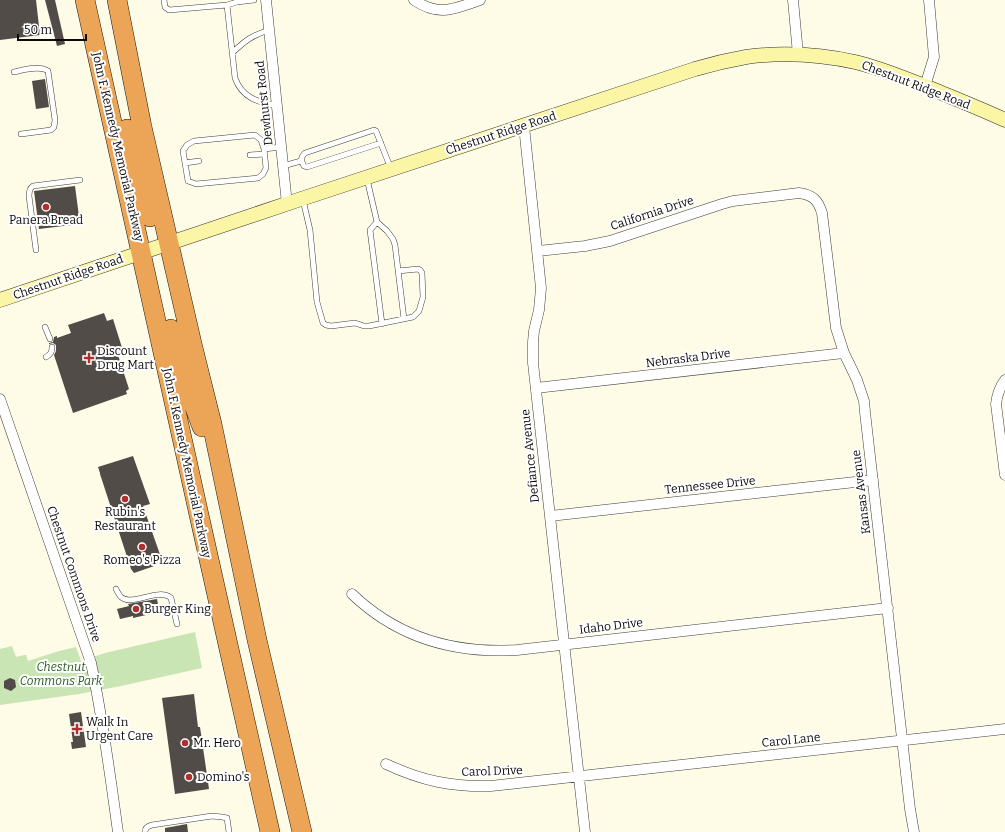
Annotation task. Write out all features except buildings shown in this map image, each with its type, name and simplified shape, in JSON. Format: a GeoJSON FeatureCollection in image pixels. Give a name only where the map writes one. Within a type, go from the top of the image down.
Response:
{"type":"FeatureCollection","features":[{"type":"Feature","properties":{"kind":"highway","name":"John F. Kennedy Memorial Parkway"},"geometry":{"type":"LineString","coordinates":[[85,0],[270,832]]}},
{"type":"Feature","properties":{"kind":"highway"},"geometry":{"type":"LineString","coordinates":[[93,0],[153,228],[169,244]]}},
{"type":"Feature","properties":{"kind":"highway"},"geometry":{"type":"LineString","coordinates":[[117,0],[142,127],[212,424],[259,648],[302,832]]}},
{"type":"Feature","properties":{"kind":"highway"},"geometry":{"type":"LineString","coordinates":[[142,253],[160,278],[179,360],[236,537]]}},
{"type":"Feature","properties":{"kind":"street","name":"Dewhurst Road"},"geometry":{"type":"LineString","coordinates":[[266,0],[287,204]]}},
{"type":"Feature","properties":{"kind":"street"},"geometry":{"type":"LineString","coordinates":[[414,0],[422,6],[433,10],[444,11],[480,0]]}},
{"type":"Feature","properties":{"kind":"street"},"geometry":{"type":"LineString","coordinates":[[794,0],[798,54]]}},
{"type":"Feature","properties":{"kind":"street"},"geometry":{"type":"LineString","coordinates":[[925,86],[934,57],[929,0]]}},
{"type":"Feature","properties":{"kind":"street","name":"Chestnut Ridge Road"},"geometry":{"type":"LineString","coordinates":[[0,300],[696,69],[746,57],[798,54],[855,62],[882,69],[1005,120]]}},
{"type":"Feature","properties":{"kind":"street","name":"Defiance Avenue"},"geometry":{"type":"LineString","coordinates":[[524,126],[541,288],[539,310],[534,331],[533,363],[585,832]]}},
{"type":"Feature","properties":{"kind":"street","name":"Kansas Avenue"},"geometry":{"type":"LineString","coordinates":[[774,196],[799,193],[807,194],[817,200],[820,205],[836,328],[844,353],[857,380],[864,401],[910,809],[914,832]]}},
{"type":"Feature","properties":{"kind":"street","name":"California Drive"},"geometry":{"type":"LineString","coordinates":[[538,251],[596,245],[722,204],[733,201],[774,196]]}},
{"type":"Feature","properties":{"kind":"street","name":"Nebraska Drive"},"geometry":{"type":"LineString","coordinates":[[536,388],[844,353]]}},
{"type":"Feature","properties":{"kind":"street"},"geometry":{"type":"LineString","coordinates":[[1005,380],[997,395],[996,404],[1005,475]]}},
{"type":"Feature","properties":{"kind":"street","name":"Chestnut Commons Drive"},"geometry":{"type":"LineString","coordinates":[[0,399],[91,663],[106,745],[118,832]]}},
{"type":"Feature","properties":{"kind":"street","name":"Tennessee Drive"},"geometry":{"type":"LineString","coordinates":[[550,516],[873,480]]}},
{"type":"Feature","properties":{"kind":"street","name":"Idaho Drive"},"geometry":{"type":"LineString","coordinates":[[352,594],[365,606],[395,626],[423,638],[446,645],[482,651],[500,651],[564,645],[888,608]]}},
{"type":"Feature","properties":{"kind":"street","name":"Carol Lane"},"geometry":{"type":"LineString","coordinates":[[580,780],[902,740],[1005,729]]}},
{"type":"Feature","properties":{"kind":"street","name":"Carol Drive"},"geometry":{"type":"LineString","coordinates":[[386,764],[420,778],[443,783],[473,786],[580,780]]}},
{"type":"Feature","properties":{"kind":"lane"},"geometry":{"type":"LineString","coordinates":[[164,0],[165,7],[168,10],[227,5],[237,1],[254,0]]}},
{"type":"Feature","properties":{"kind":"lane"},"geometry":{"type":"LineString","coordinates":[[227,5],[235,78],[237,84],[246,94],[258,102],[277,106]]}},
{"type":"Feature","properties":{"kind":"lane"},"geometry":{"type":"LineString","coordinates":[[232,53],[244,42],[257,34],[269,30]]}},
{"type":"Feature","properties":{"kind":"lane"},"geometry":{"type":"LineString","coordinates":[[14,72],[39,68],[48,71],[55,120],[54,127],[51,130],[21,134]]}},
{"type":"Feature","properties":{"kind":"lane"},"geometry":{"type":"LineString","coordinates":[[381,143],[307,168],[301,161],[301,157],[305,153],[374,130],[376,131],[381,143],[392,170]]}},
{"type":"Feature","properties":{"kind":"lane"},"geometry":{"type":"LineString","coordinates":[[256,136],[261,140],[264,152],[266,168],[263,174],[258,178],[196,184],[188,181],[184,151],[187,144],[194,141],[256,136]]}},
{"type":"Feature","properties":{"kind":"lane"},"geometry":{"type":"LineString","coordinates":[[250,155],[281,148]]}},
{"type":"Feature","properties":{"kind":"lane"},"geometry":{"type":"LineString","coordinates":[[185,163],[199,161]]}},
{"type":"Feature","properties":{"kind":"lane"},"geometry":{"type":"LineString","coordinates":[[283,166],[301,161]]}},
{"type":"Feature","properties":{"kind":"lane"},"geometry":{"type":"LineString","coordinates":[[367,178],[377,222],[388,231],[395,245],[404,319]]}},
{"type":"Feature","properties":{"kind":"lane"},"geometry":{"type":"LineString","coordinates":[[36,250],[29,196],[31,188],[34,186],[80,180]]}},
{"type":"Feature","properties":{"kind":"lane"},"geometry":{"type":"LineString","coordinates":[[303,199],[310,230],[317,302],[323,323],[331,326],[355,323],[369,326],[413,317],[419,311],[424,298],[422,273],[418,269],[398,271]]}},
{"type":"Feature","properties":{"kind":"lane"},"geometry":{"type":"LineString","coordinates":[[377,222],[370,230],[382,324]]}},
{"type":"Feature","properties":{"kind":"lane"},"geometry":{"type":"LineString","coordinates":[[46,327],[50,339]]}},
{"type":"Feature","properties":{"kind":"lane"},"geometry":{"type":"LineString","coordinates":[[46,357],[51,353],[52,347]]}},
{"type":"Feature","properties":{"kind":"lane"},"geometry":{"type":"LineString","coordinates":[[116,589],[121,597],[126,600],[162,594],[169,596],[171,598],[177,624]]}},
{"type":"Feature","properties":{"kind":"lane"},"geometry":{"type":"LineString","coordinates":[[145,832],[147,827],[152,825],[212,816],[226,818],[229,832]]}},
{"type":"Feature","properties":{"kind":"green space","name":"Chestnut Commons Park"},"geometry":{"type":"Polygon","coordinates":[[[195,632],[202,668],[79,694],[0,705],[0,649],[12,646],[16,657],[26,655],[28,661],[76,647],[81,661],[105,653],[195,632]]]}},
{"type":"Feature","properties":{"kind":"place","name":"Panera Bread"},"geometry":{"type":"Point","coordinates":[46,207]}},
{"type":"Feature","properties":{"kind":"place","name":"Discount Drug Mart"},"geometry":{"type":"Point","coordinates":[89,358]}},
{"type":"Feature","properties":{"kind":"place","name":"Rubin's Restaurant"},"geometry":{"type":"Point","coordinates":[125,499]}},
{"type":"Feature","properties":{"kind":"place","name":"Romeo's Pizza"},"geometry":{"type":"Point","coordinates":[142,547]}},
{"type":"Feature","properties":{"kind":"place","name":"Burger King"},"geometry":{"type":"Point","coordinates":[136,609]}},
{"type":"Feature","properties":{"kind":"place","name":"Walk In Urgent Care"},"geometry":{"type":"Point","coordinates":[77,729]}},
{"type":"Feature","properties":{"kind":"place","name":"Mr. Hero"},"geometry":{"type":"Point","coordinates":[185,743]}},
{"type":"Feature","properties":{"kind":"place","name":"Domino's"},"geometry":{"type":"Point","coordinates":[189,777]}}]}
